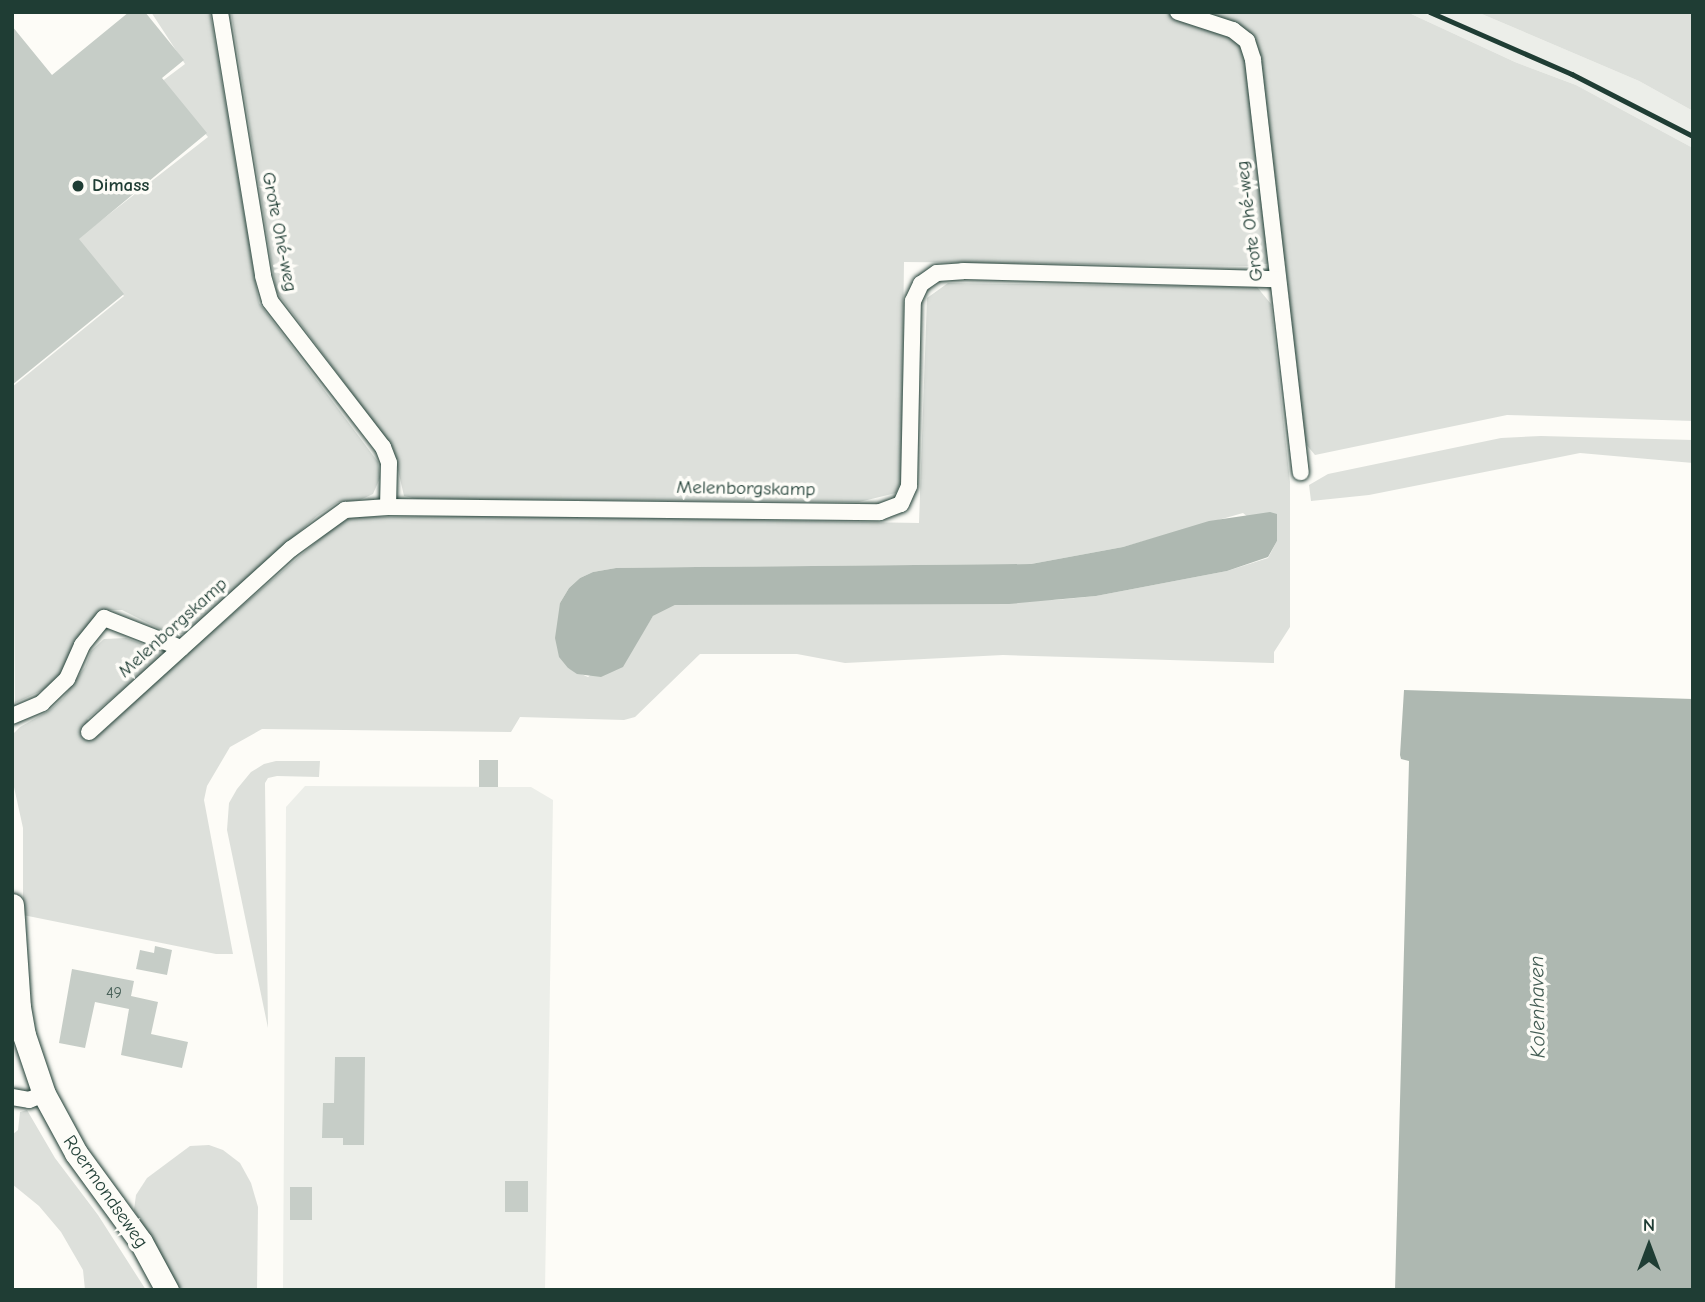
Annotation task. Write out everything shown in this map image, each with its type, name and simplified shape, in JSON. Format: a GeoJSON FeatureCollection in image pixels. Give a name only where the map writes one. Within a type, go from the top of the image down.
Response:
{"type":"FeatureCollection","features":[{"type":"Feature","properties":{"kind":"main road","name":"Roermondseweg"},"geometry":{"type":"LineString","coordinates":[[12,905],[19,1007],[24,1035],[44,1094],[76,1153],[141,1242],[167,1290]]}},
{"type":"Feature","properties":{"kind":"street","name":"Grote Ohé-weg"},"geometry":{"type":"LineString","coordinates":[[220,12],[263,276],[270,301],[383,447],[389,463],[388,507]]}},
{"type":"Feature","properties":{"kind":"street","name":"Grote Ohé-weg"},"geometry":{"type":"LineString","coordinates":[[1178,12],[1233,30],[1247,41],[1253,60],[1301,472]]}},
{"type":"Feature","properties":{"kind":"street","name":"Melenborgskamp"},"geometry":{"type":"LineString","coordinates":[[89,732],[320,526],[345,510],[388,507],[880,512],[901,504],[909,486],[913,301],[921,284],[937,273],[963,271],[1278,279]]}},
{"type":"Feature","properties":{"kind":"street"},"geometry":{"type":"LineString","coordinates":[[12,716],[42,703],[67,679],[82,645],[104,618],[181,648]]}},
{"type":"Feature","properties":{"kind":"street"},"geometry":{"type":"LineString","coordinates":[[12,1097],[29,1100],[44,1094]]}},
{"type":"Feature","properties":{"kind":"shaded area"},"geometry":{"type":"Polygon","coordinates":[[[151,12],[210,12],[259,303],[378,462],[380,478],[373,494],[360,500],[338,502],[317,516],[186,634],[170,634],[122,610],[108,610],[96,618],[52,686],[15,703],[12,387],[124,296],[76,240],[208,137],[161,82],[185,64],[151,12]]]}},
{"type":"Feature","properties":{"kind":"shaded area"},"geometry":{"type":"Polygon","coordinates":[[[231,12],[1407,12],[1515,62],[1576,85],[1693,148],[1693,421],[1507,415],[1315,455],[1305,443],[1285,261],[1252,266],[904,262],[901,481],[896,493],[859,502],[417,499],[404,496],[393,448],[276,291],[231,12]]]}},
{"type":"Feature","properties":{"kind":"shaded area"},"geometry":{"type":"Polygon","coordinates":[[[1407,12],[1477,12],[1639,81],[1693,111],[1693,148],[1576,85],[1515,62],[1407,12]]]}},
{"type":"Feature","properties":{"kind":"shaded area"},"geometry":{"type":"Polygon","coordinates":[[[1477,12],[1693,12],[1693,111],[1639,81],[1477,12]]]}},
{"type":"Feature","properties":{"kind":"shaded area"},"geometry":{"type":"Polygon","coordinates":[[[948,283],[1257,287],[1271,304],[1290,482],[1290,627],[1274,652],[1274,663],[1003,655],[845,663],[797,654],[700,654],[635,717],[624,720],[520,717],[511,732],[262,729],[230,747],[207,786],[204,800],[233,954],[216,954],[23,915],[23,828],[12,778],[12,735],[63,698],[85,667],[91,651],[104,639],[126,638],[159,650],[162,657],[87,719],[100,734],[194,647],[337,524],[353,517],[516,516],[919,523],[927,298],[948,283]],[[1243,513],[1123,547],[1031,564],[616,568],[593,572],[580,578],[569,588],[560,603],[568,668],[588,677],[644,630],[653,616],[675,605],[1055,600],[1096,596],[1227,571],[1268,558],[1277,541],[1243,513]]]}},
{"type":"Feature","properties":{"kind":"shaded area"},"geometry":{"type":"Polygon","coordinates":[[[1541,436],[1693,440],[1693,463],[1580,453],[1369,495],[1311,501],[1309,485],[1328,474],[1501,438],[1541,436]]]}},
{"type":"Feature","properties":{"kind":"shaded area"},"geometry":{"type":"Polygon","coordinates":[[[276,761],[320,761],[319,777],[277,776],[268,778],[265,783],[268,1028],[227,830],[229,803],[237,789],[251,772],[276,761]]]}},
{"type":"Feature","properties":{"kind":"shaded area"},"geometry":{"type":"Polygon","coordinates":[[[305,786],[531,787],[553,800],[545,1290],[283,1290],[286,807],[305,786]]]}},
{"type":"Feature","properties":{"kind":"shaded area"},"geometry":{"type":"Polygon","coordinates":[[[27,1110],[55,1158],[98,1215],[146,1290],[85,1290],[83,1270],[61,1232],[39,1206],[12,1184],[12,1135],[18,1130],[20,1112],[27,1110]]]}},
{"type":"Feature","properties":{"kind":"shaded area"},"geometry":{"type":"Polygon","coordinates":[[[209,1145],[223,1150],[240,1163],[251,1183],[258,1207],[257,1290],[178,1290],[134,1210],[136,1195],[147,1178],[190,1146],[209,1145]]]}},
{"type":"Feature","properties":{"kind":"water"},"geometry":{"type":"Polygon","coordinates":[[[1270,512],[1277,514],[1277,541],[1268,557],[1227,571],[1096,596],[1009,604],[675,605],[653,616],[623,667],[601,677],[577,674],[568,668],[559,657],[555,638],[560,603],[569,588],[580,578],[593,572],[616,568],[1031,564],[1123,547],[1209,521],[1270,512]]]}},
{"type":"Feature","properties":{"kind":"water","name":"Kolenhaven"},"geometry":{"type":"Polygon","coordinates":[[[1404,690],[1693,699],[1693,1290],[1395,1290],[1409,761],[1401,759],[1400,755],[1404,690]]]}},
{"type":"Feature","properties":{"kind":"building","name":"Dimass"},"geometry":{"type":"Polygon","coordinates":[[[129,12],[145,12],[184,60],[162,78],[207,133],[79,239],[124,294],[12,385],[12,26],[52,75],[129,12]]]}},
{"type":"Feature","properties":{"kind":"building"},"geometry":{"type":"Polygon","coordinates":[[[479,760],[498,760],[498,787],[479,787],[479,760]]]}},
{"type":"Feature","properties":{"kind":"building"},"geometry":{"type":"Polygon","coordinates":[[[155,946],[172,950],[167,975],[136,969],[140,950],[154,953],[155,946]]]}},
{"type":"Feature","properties":{"kind":"building"},"geometry":{"type":"Polygon","coordinates":[[[72,969],[134,981],[131,996],[158,1002],[151,1034],[188,1042],[182,1068],[121,1055],[129,1009],[95,1002],[85,1048],[59,1043],[72,969]]]}},
{"type":"Feature","properties":{"kind":"building"},"geometry":{"type":"Polygon","coordinates":[[[335,1057],[365,1057],[364,1145],[343,1145],[343,1138],[322,1138],[323,1103],[334,1103],[335,1057]]]}},
{"type":"Feature","properties":{"kind":"building"},"geometry":{"type":"Polygon","coordinates":[[[505,1181],[528,1181],[528,1212],[505,1212],[505,1181]]]}},
{"type":"Feature","properties":{"kind":"building"},"geometry":{"type":"Polygon","coordinates":[[[290,1187],[312,1187],[312,1220],[290,1220],[290,1187]]]}},
{"type":"Feature","properties":{"kind":"railway"},"geometry":{"type":"LineString","coordinates":[[1430,12],[1572,74],[1693,136]]}},
{"type":"Feature","properties":{"kind":"place","name":"Dimass"},"geometry":{"type":"Point","coordinates":[78,186]}}]}
